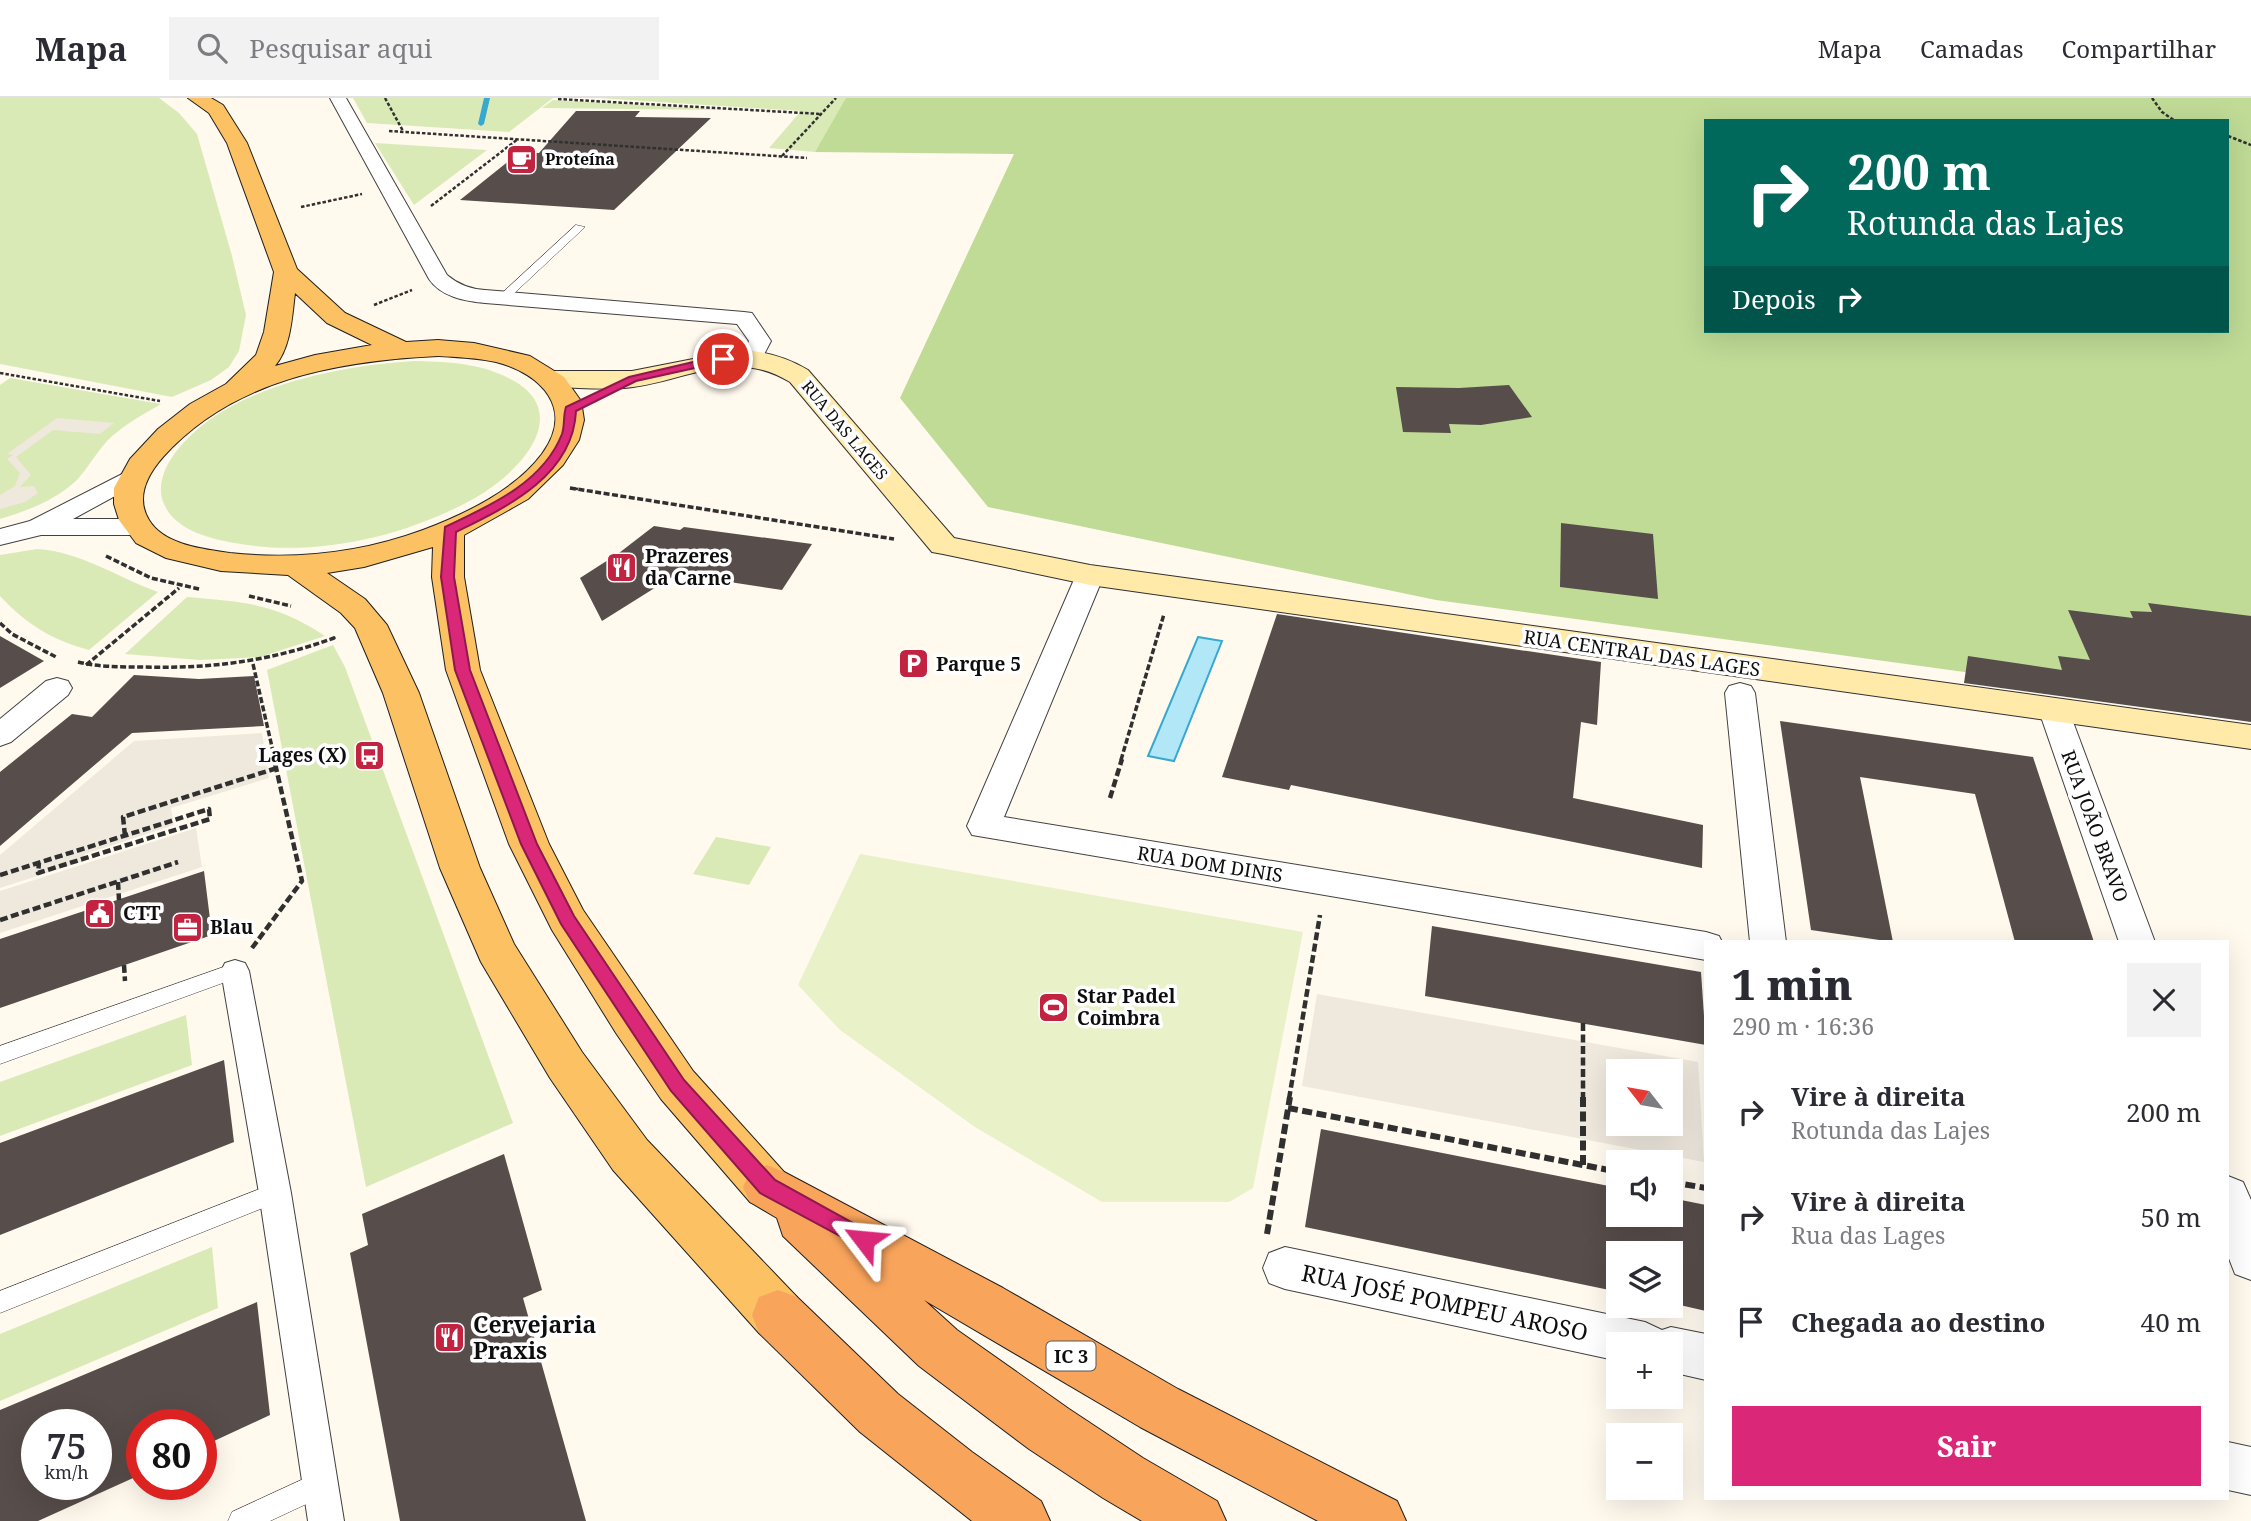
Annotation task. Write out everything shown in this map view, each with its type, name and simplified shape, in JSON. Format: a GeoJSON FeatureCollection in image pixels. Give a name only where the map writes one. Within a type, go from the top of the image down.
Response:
{"type":"FeatureCollection","features":[{"type":"Feature","properties":{"kind":"highway"},"geometry":{"type":"LineString","coordinates":[[767,1187],[834,1253],[938,1348],[1049,1429],[1123,1478],[1197,1521]]}},
{"type":"Feature","properties":{"kind":"highway","name":"IC 3"},"geometry":{"type":"LineString","coordinates":[[767,1187],[985,1306],[1159,1408],[1377,1521]]}},
{"type":"Feature","properties":{"kind":"highway"},"geometry":{"type":"LineString","coordinates":[[778,1315],[879,1412],[952,1472],[1021,1521]]}},
{"type":"Feature","properties":{"kind":"highway"},"geometry":{"type":"LineString","coordinates":[[952,1472],[998,1521]]}},
{"type":"Feature","properties":{"kind":"main road"},"geometry":{"type":"LineString","coordinates":[[198,98],[216,109],[237,143],[286,272],[336,318],[400,349]]}},
{"type":"Feature","properties":{"kind":"main road"},"geometry":{"type":"LineString","coordinates":[[234,391],[268,358],[277,332],[286,272]]}},
{"type":"Feature","properties":{"kind":"main road"},"geometry":{"type":"LineString","coordinates":[[297,587],[375,554],[449,530],[499,506],[536,479],[557,455],[569,431],[570,410],[564,393],[551,379],[531,366],[473,351],[400,349],[315,363],[234,391],[187,417],[158,441],[130,478],[127,504],[138,527],[155,542],[180,554],[251,566],[297,587],[353,606],[370,625],[401,693],[460,868],[496,950],[566,1065],[630,1155],[778,1315]]}},
{"type":"Feature","properties":{"kind":"main road","name":"RUA DAS LAGES"},"geometry":{"type":"LineString","coordinates":[[551,379],[632,379],[723,359],[752,357],[780,363],[799,376],[943,545],[1035,564]]}},
{"type":"Feature","properties":{"kind":"main road","name":"RUA DAS LAGES"},"geometry":{"type":"LineString","coordinates":[[570,410],[632,379]]}},
{"type":"Feature","properties":{"kind":"main road"},"geometry":{"type":"LineString","coordinates":[[449,530],[448,577],[463,670],[529,844],[567,919],[654,1053],[677,1085],[767,1187]]}},
{"type":"Feature","properties":{"kind":"main road","name":"RUA CENTRAL DAS LAGES"},"geometry":{"type":"LineString","coordinates":[[1035,564],[1090,575],[2251,737]]}},
{"type":"Feature","properties":{"kind":"street"},"geometry":{"type":"LineString","coordinates":[[338,98],[439,279],[450,289],[466,294],[503,298],[744,318],[760,341],[752,357]]}},
{"type":"Feature","properties":{"kind":"street"},"geometry":{"type":"LineString","coordinates":[[0,537],[39,527],[130,478]]}},
{"type":"Feature","properties":{"kind":"street"},"geometry":{"type":"LineString","coordinates":[[39,527],[138,527]]}},
{"type":"Feature","properties":{"kind":"street","name":"RUA DOM DINIS"},"geometry":{"type":"LineString","coordinates":[[1090,575],[984,826],[1704,946]]}},
{"type":"Feature","properties":{"kind":"street"},"geometry":{"type":"LineString","coordinates":[[0,734],[61,674]]}},
{"type":"Feature","properties":{"kind":"street"},"geometry":{"type":"LineString","coordinates":[[1740,693],[1768,940]]}},
{"type":"Feature","properties":{"kind":"street","name":"RUA JOÃO BRAVO"},"geometry":{"type":"LineString","coordinates":[[2054,711],[2136,940]]}},
{"type":"Feature","properties":{"kind":"street"},"geometry":{"type":"LineString","coordinates":[[235,971],[275,1193],[326,1521]]}},
{"type":"Feature","properties":{"kind":"street"},"geometry":{"type":"LineString","coordinates":[[2229,1198],[2251,1260]]}},
{"type":"Feature","properties":{"kind":"street","name":"RUA JOSÉ POMPEU AROSO"},"geometry":{"type":"LineString","coordinates":[[1285,1268],[1606,1336]]}},
{"type":"Feature","properties":{"kind":"street"},"geometry":{"type":"LineString","coordinates":[[1683,1352],[1704,1357]]}},
{"type":"Feature","properties":{"kind":"street"},"geometry":{"type":"LineString","coordinates":[[2229,1466],[2251,1471]]}},
{"type":"Feature","properties":{"kind":"lane"},"geometry":{"type":"LineString","coordinates":[[503,298],[580,227]]}},
{"type":"Feature","properties":{"kind":"lane"},"geometry":{"type":"LineString","coordinates":[[0,1055],[235,971]]}},
{"type":"Feature","properties":{"kind":"lane"},"geometry":{"type":"LineString","coordinates":[[0,1302],[275,1193]]}},
{"type":"Feature","properties":{"kind":"lane"},"geometry":{"type":"LineString","coordinates":[[241,1521],[321,1484]]}},
{"type":"Feature","properties":{"kind":"path"},"geometry":{"type":"LineString","coordinates":[[385,98],[403,131]]}},
{"type":"Feature","properties":{"kind":"path"},"geometry":{"type":"LineString","coordinates":[[606,102],[610,98]]}},
{"type":"Feature","properties":{"kind":"path"},"geometry":{"type":"LineString","coordinates":[[782,156],[836,98]]}},
{"type":"Feature","properties":{"kind":"path"},"geometry":{"type":"LineString","coordinates":[[2152,98],[2162,113],[2172,119]]}},
{"type":"Feature","properties":{"kind":"path"},"geometry":{"type":"LineString","coordinates":[[558,99],[821,114]]}},
{"type":"Feature","properties":{"kind":"path"},"geometry":{"type":"LineString","coordinates":[[355,130],[807,158]]}},
{"type":"Feature","properties":{"kind":"path"},"geometry":{"type":"LineString","coordinates":[[2229,136],[2251,145]]}},
{"type":"Feature","properties":{"kind":"path"},"geometry":{"type":"LineString","coordinates":[[408,224],[518,139]]}},
{"type":"Feature","properties":{"kind":"path"},"geometry":{"type":"LineString","coordinates":[[301,207],[388,189]]}},
{"type":"Feature","properties":{"kind":"path"},"geometry":{"type":"LineString","coordinates":[[369,307],[439,279]]}},
{"type":"Feature","properties":{"kind":"path"},"geometry":{"type":"LineString","coordinates":[[0,373],[162,402]]}},
{"type":"Feature","properties":{"kind":"path"},"geometry":{"type":"LineString","coordinates":[[570,488],[895,539]]}},
{"type":"Feature","properties":{"kind":"path"},"geometry":{"type":"LineString","coordinates":[[0,623],[61,674],[86,665],[180,587],[204,590]]}},
{"type":"Feature","properties":{"kind":"path"},"geometry":{"type":"LineString","coordinates":[[239,595],[288,604],[297,587]]}},
{"type":"Feature","properties":{"kind":"path"},"geometry":{"type":"LineString","coordinates":[[1110,798],[1161,624]]}},
{"type":"Feature","properties":{"kind":"path"},"geometry":{"type":"LineString","coordinates":[[76,662],[86,665],[190,667],[253,664],[282,657],[334,638],[324,628]]}},
{"type":"Feature","properties":{"kind":"path"},"geometry":{"type":"LineString","coordinates":[[235,971],[302,881],[253,664]]}},
{"type":"Feature","properties":{"kind":"path"},"geometry":{"type":"LineString","coordinates":[[124,836],[123,817],[276,768]]}},
{"type":"Feature","properties":{"kind":"path"},"geometry":{"type":"LineString","coordinates":[[0,875],[38,863],[124,836],[209,809],[209,819],[38,873],[38,863]]}},
{"type":"Feature","properties":{"kind":"path"},"geometry":{"type":"LineString","coordinates":[[0,920],[178,862]]}},
{"type":"Feature","properties":{"kind":"path"},"geometry":{"type":"LineString","coordinates":[[118,882],[119,900]]}},
{"type":"Feature","properties":{"kind":"path"},"geometry":{"type":"LineString","coordinates":[[1285,1268],[1262,1268],[1326,883]]}},
{"type":"Feature","properties":{"kind":"path"},"geometry":{"type":"LineString","coordinates":[[1583,1024],[1583,1165]]}},
{"type":"Feature","properties":{"kind":"path"},"geometry":{"type":"LineString","coordinates":[[1288,1108],[1606,1169]]}},
{"type":"Feature","properties":{"kind":"path"},"geometry":{"type":"LineString","coordinates":[[1683,1184],[1704,1188]]}},
{"type":"Feature","properties":{"kind":"green space"},"geometry":{"type":"Polygon","coordinates":[[[0,98],[159,98],[179,113],[197,134],[246,315],[239,351],[229,367],[211,380],[172,397],[0,364],[0,98]]]}},
{"type":"Feature","properties":{"kind":"green space"},"geometry":{"type":"Polygon","coordinates":[[[353,98],[553,98],[509,132],[367,123],[353,98]]]}},
{"type":"Feature","properties":{"kind":"green space"},"geometry":{"type":"Polygon","coordinates":[[[598,98],[850,98],[815,152],[769,148],[801,111],[598,98]]]}},
{"type":"Feature","properties":{"kind":"green space"},"geometry":{"type":"Polygon","coordinates":[[[846,98],[2251,98],[2251,711],[1436,600],[988,507],[900,398],[1014,154],[815,152],[846,98]]]}},
{"type":"Feature","properties":{"kind":"green space"},"geometry":{"type":"Polygon","coordinates":[[[553,100],[726,110],[542,108],[553,100]]]}},
{"type":"Feature","properties":{"kind":"green space"},"geometry":{"type":"Polygon","coordinates":[[[375,143],[487,150],[414,205],[375,143]]]}},
{"type":"Feature","properties":{"kind":"green space"},"geometry":{"type":"Polygon","coordinates":[[[414,361],[456,363],[487,369],[522,386],[536,402],[540,419],[536,436],[526,454],[512,471],[475,498],[419,524],[389,533],[327,546],[296,548],[265,547],[215,539],[185,527],[169,513],[161,492],[163,475],[168,464],[192,435],[218,414],[248,398],[315,375],[414,361]]]}},
{"type":"Feature","properties":{"kind":"green space"},"geometry":{"type":"Polygon","coordinates":[[[10,378],[161,404],[113,436],[69,487],[41,504],[0,519],[0,385],[10,378]]]}},
{"type":"Feature","properties":{"kind":"green space"},"geometry":{"type":"Polygon","coordinates":[[[37,549],[84,560],[158,592],[89,650],[76,646],[40,630],[0,596],[0,555],[37,549]]]}},
{"type":"Feature","properties":{"kind":"green space"},"geometry":{"type":"Polygon","coordinates":[[[187,597],[275,610],[325,636],[260,657],[200,660],[125,654],[187,597]]]}},
{"type":"Feature","properties":{"kind":"green space"},"geometry":{"type":"Polygon","coordinates":[[[333,645],[345,667],[513,1123],[366,1187],[267,670],[333,645]]]}},
{"type":"Feature","properties":{"kind":"green space"},"geometry":{"type":"Polygon","coordinates":[[[716,837],[771,847],[749,885],[693,874],[716,837]]]}},
{"type":"Feature","properties":{"kind":"green space","name":"Star Padel Coimbra"},"geometry":{"type":"Polygon","coordinates":[[[860,854],[1303,932],[1253,1188],[1229,1202],[1102,1202],[975,1127],[840,1030],[798,985],[860,854]]]}},
{"type":"Feature","properties":{"kind":"green space"},"geometry":{"type":"Polygon","coordinates":[[[186,1015],[192,1065],[0,1136],[0,1082],[186,1015]]]}},
{"type":"Feature","properties":{"kind":"green space"},"geometry":{"type":"Polygon","coordinates":[[[212,1247],[218,1308],[0,1401],[0,1334],[212,1247]]]}},
{"type":"Feature","properties":{"kind":"shaded area"},"geometry":{"type":"Polygon","coordinates":[[[57,418],[114,423],[100,434],[53,430],[16,457],[31,475],[20,487],[34,486],[38,493],[25,502],[0,509],[0,495],[15,486],[20,473],[7,459],[13,455],[7,454],[57,418]]]}},
{"type":"Feature","properties":{"kind":"shaded area"},"geometry":{"type":"Polygon","coordinates":[[[262,733],[269,778],[171,808],[174,825],[85,854],[84,861],[0,888],[0,855],[134,741],[262,733]]]}},
{"type":"Feature","properties":{"kind":"shaded area"},"geometry":{"type":"Polygon","coordinates":[[[196,828],[202,867],[0,933],[0,891],[196,828]]]}},
{"type":"Feature","properties":{"kind":"shaded area"},"geometry":{"type":"Polygon","coordinates":[[[1317,994],[1681,1059],[1606,1059],[1606,1136],[1684,1136],[1684,1060],[1698,1062],[1704,1162],[1683,1158],[1683,1150],[1641,1150],[1302,1086],[1317,994]]]}},
{"type":"Feature","properties":{"kind":"water"},"geometry":{"type":"Polygon","coordinates":[[[1198,637],[1222,641],[1174,761],[1148,756],[1198,637]]]}},
{"type":"Feature","properties":{"kind":"building"},"geometry":{"type":"Polygon","coordinates":[[[576,111],[640,111],[635,117],[711,118],[614,210],[460,200],[520,152],[539,153],[576,111]]]}},
{"type":"Feature","properties":{"kind":"building"},"geometry":{"type":"Polygon","coordinates":[[[1509,385],[1532,417],[1481,425],[1449,424],[1451,433],[1403,432],[1396,387],[1459,388],[1509,385]]]}},
{"type":"Feature","properties":{"kind":"building"},"geometry":{"type":"Polygon","coordinates":[[[1561,523],[1653,534],[1658,599],[1560,587],[1561,523]]]}},
{"type":"Feature","properties":{"kind":"building"},"geometry":{"type":"Polygon","coordinates":[[[654,526],[680,530],[684,527],[812,544],[782,590],[677,574],[602,621],[580,578],[654,526]]]}},
{"type":"Feature","properties":{"kind":"building"},"geometry":{"type":"Polygon","coordinates":[[[2148,603],[2251,616],[2251,722],[1964,683],[1968,656],[2062,670],[2058,656],[2090,660],[2068,610],[2133,618],[2130,611],[2152,612],[2148,603]]]}},
{"type":"Feature","properties":{"kind":"building"},"geometry":{"type":"Polygon","coordinates":[[[1277,614],[1601,662],[1597,725],[1581,722],[1573,798],[1703,825],[1702,868],[1291,785],[1289,790],[1222,777],[1277,614]]]}},
{"type":"Feature","properties":{"kind":"building"},"geometry":{"type":"Polygon","coordinates":[[[0,636],[44,661],[0,688],[0,636]]]}},
{"type":"Feature","properties":{"kind":"building"},"geometry":{"type":"Polygon","coordinates":[[[134,675],[199,679],[254,676],[264,726],[132,733],[0,846],[0,772],[72,714],[92,717],[134,675]]]}},
{"type":"Feature","properties":{"kind":"building"},"geometry":{"type":"Polygon","coordinates":[[[1780,721],[2033,757],[2093,940],[2014,940],[1975,794],[1860,777],[1893,940],[1811,930],[1780,721]]]}},
{"type":"Feature","properties":{"kind":"building"},"geometry":{"type":"Polygon","coordinates":[[[204,871],[212,935],[0,1008],[0,939],[204,871]]]}},
{"type":"Feature","properties":{"kind":"building"},"geometry":{"type":"Polygon","coordinates":[[[1432,926],[1701,972],[1704,1045],[1425,996],[1432,926]]]}},
{"type":"Feature","properties":{"kind":"building"},"geometry":{"type":"Polygon","coordinates":[[[224,1060],[234,1142],[0,1235],[0,1143],[224,1060]]]}},
{"type":"Feature","properties":{"kind":"building"},"geometry":{"type":"Polygon","coordinates":[[[1321,1129],[1606,1185],[1606,1227],[1683,1227],[1683,1200],[1704,1205],[1704,1311],[1683,1306],[1683,1241],[1606,1241],[1606,1289],[1305,1227],[1321,1129]]]}},
{"type":"Feature","properties":{"kind":"building","name":"Cervejaria Praxis"},"geometry":{"type":"Polygon","coordinates":[[[504,1154],[542,1290],[523,1298],[586,1521],[400,1521],[350,1253],[368,1245],[362,1214],[504,1154]]]}},
{"type":"Feature","properties":{"kind":"building"},"geometry":{"type":"Polygon","coordinates":[[[257,1302],[270,1415],[217,1440],[217,1409],[126,1409],[126,1481],[112,1488],[112,1409],[21,1409],[21,1500],[84,1500],[38,1521],[0,1521],[0,1410],[257,1302]]]}},
{"type":"Feature","properties":{"kind":"waterway"},"geometry":{"type":"LineString","coordinates":[[481,124],[487,98]]}},
{"type":"Feature","properties":{"kind":"place","name":"Proteína"},"geometry":{"type":"Point","coordinates":[522,159]}},
{"type":"Feature","properties":{"kind":"place","name":"Prazeres da Carne"},"geometry":{"type":"Point","coordinates":[622,567]}},
{"type":"Feature","properties":{"kind":"place","name":"Parque 5"},"geometry":{"type":"Point","coordinates":[913,664]}},
{"type":"Feature","properties":{"kind":"place","name":"Lages (X)"},"geometry":{"type":"Point","coordinates":[370,755]}},
{"type":"Feature","properties":{"kind":"place","name":"CTT"},"geometry":{"type":"Point","coordinates":[100,913]}},
{"type":"Feature","properties":{"kind":"place","name":"Blau"},"geometry":{"type":"Point","coordinates":[187,927]}},
{"type":"Feature","properties":{"kind":"place","name":"Star Padel Coimbra"},"geometry":{"type":"Point","coordinates":[1054,1007]}},
{"type":"Feature","properties":{"kind":"place","name":"Cervejaria Praxis"},"geometry":{"type":"Point","coordinates":[450,1337]}},
{"type":"Feature","properties":{"kind":"route"},"geometry":{"type":"LineString","coordinates":[[723,359],[632,379],[570,410],[569,431],[557,455],[536,479],[499,506],[449,530],[448,577],[456,631],[463,670],[529,844],[567,919],[632,1020],[677,1085],[767,1187],[864,1240]]}}]}
